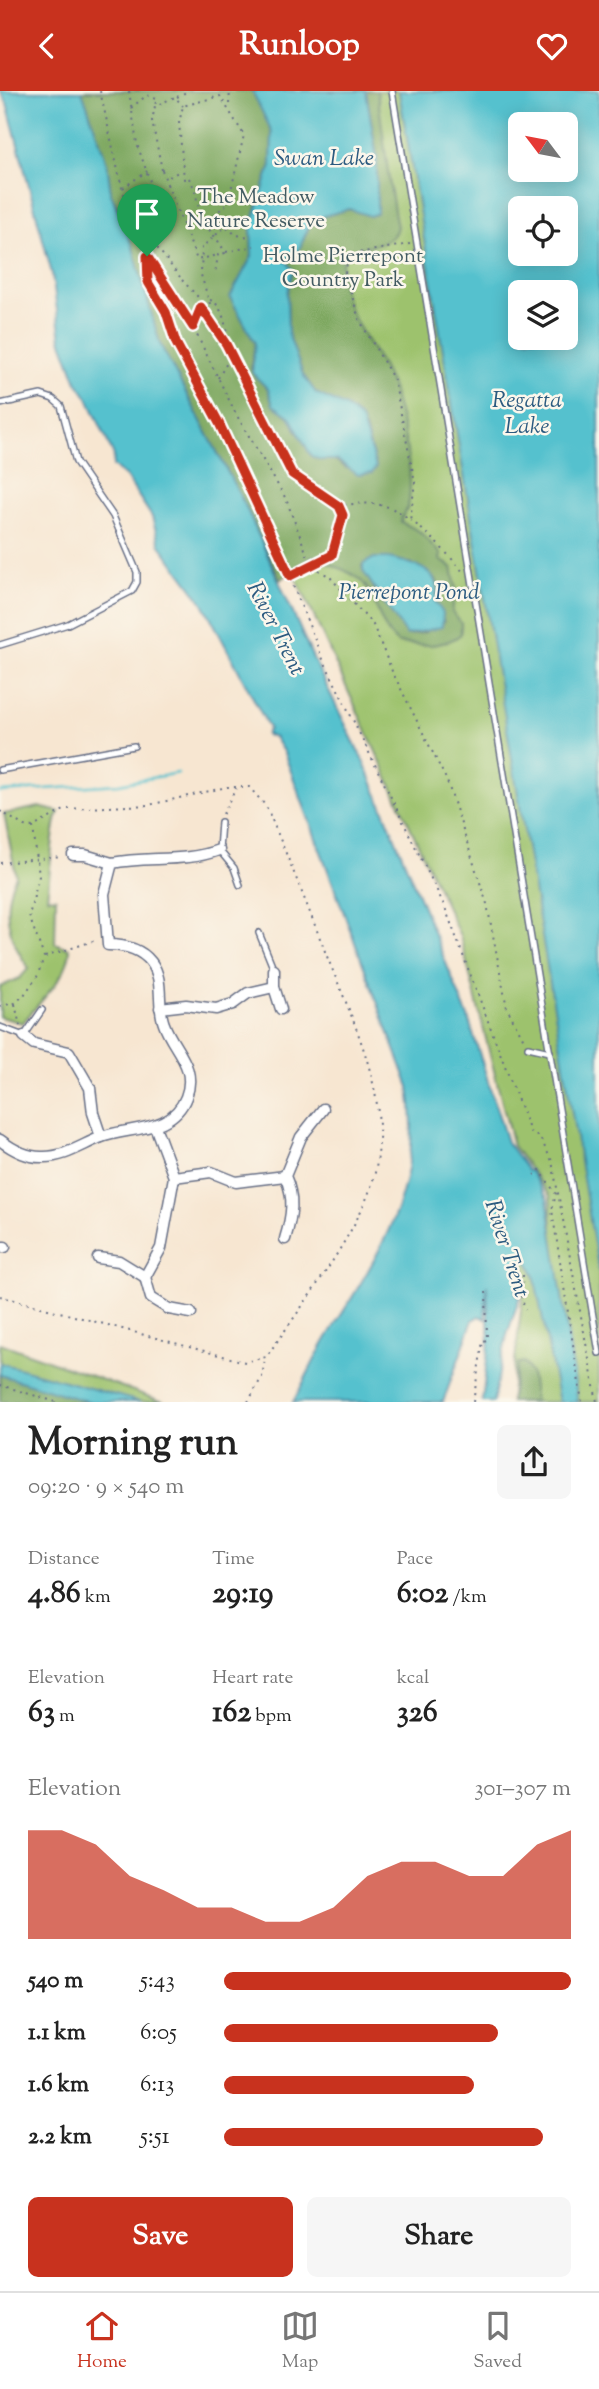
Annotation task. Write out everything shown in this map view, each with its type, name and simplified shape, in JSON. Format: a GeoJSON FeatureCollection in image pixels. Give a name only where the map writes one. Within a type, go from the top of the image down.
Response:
{"type":"FeatureCollection","features":[{"type":"Feature","properties":{"kind":"street"},"geometry":{"type":"LineString","coordinates":[[73,855],[85,855],[112,863],[155,857],[196,858],[219,850]]}},
{"type":"Feature","properties":{"kind":"street"},"geometry":{"type":"LineString","coordinates":[[0,1140],[21,1154],[42,1158],[61,1155],[101,1137],[155,1126],[175,1115],[186,1097],[189,1076],[185,1059],[164,1025],[160,1008],[160,984],[150,961],[139,952],[109,940],[104,894],[112,863]]}},
{"type":"Feature","properties":{"kind":"street"},"geometry":{"type":"LineString","coordinates":[[274,970],[274,987],[281,1009]]}},
{"type":"Feature","properties":{"kind":"street"},"geometry":{"type":"LineString","coordinates":[[160,1008],[186,1005],[216,1009],[233,1004],[248,993],[274,987]]}},
{"type":"Feature","properties":{"kind":"street"},"geometry":{"type":"LineString","coordinates":[[24,1036],[34,1044],[69,1052],[90,1089],[101,1137]]}},
{"type":"Feature","properties":{"kind":"street"},"geometry":{"type":"LineString","coordinates":[[290,1235],[292,1191],[285,1176],[301,1137],[323,1109]]}},
{"type":"Feature","properties":{"kind":"street"},"geometry":{"type":"LineString","coordinates":[[145,1277],[162,1248],[174,1177],[155,1126]]}},
{"type":"Feature","properties":{"kind":"street"},"geometry":{"type":"LineString","coordinates":[[174,1177],[211,1173],[236,1182],[285,1176]]}},
{"type":"Feature","properties":{"kind":"street"},"geometry":{"type":"LineString","coordinates":[[98,1258],[119,1261],[145,1277],[151,1298],[185,1316]]}},
{"type":"Feature","properties":{"kind":"lane"},"geometry":{"type":"LineString","coordinates":[[392,91],[599,1353]]}},
{"type":"Feature","properties":{"kind":"lane"},"geometry":{"type":"LineString","coordinates":[[0,404],[41,395],[53,398],[61,406],[76,462],[113,516],[137,572],[138,582],[132,590],[68,624],[0,645]]}},
{"type":"Feature","properties":{"kind":"lane"},"geometry":{"type":"LineString","coordinates":[[0,770],[134,746]]}},
{"type":"Feature","properties":{"kind":"lane"},"geometry":{"type":"LineString","coordinates":[[221,822],[219,850],[234,868],[240,885]]}},
{"type":"Feature","properties":{"kind":"lane"},"geometry":{"type":"LineString","coordinates":[[259,933],[274,970]]}},
{"type":"Feature","properties":{"kind":"lane"},"geometry":{"type":"LineString","coordinates":[[0,1027],[24,1036],[42,1010]]}},
{"type":"Feature","properties":{"kind":"lane"},"geometry":{"type":"LineString","coordinates":[[528,1047],[550,1052]]}},
{"type":"Feature","properties":{"kind":"path"},"geometry":{"type":"LineString","coordinates":[[100,91],[122,188],[147,256],[193,327],[286,499],[311,565],[330,577],[373,625],[392,671],[447,781],[487,904],[507,1008],[528,1047]]}},
{"type":"Feature","properties":{"kind":"path"},"geometry":{"type":"LineString","coordinates":[[129,91],[138,144],[152,186],[155,245],[180,277]]}},
{"type":"Feature","properties":{"kind":"path"},"geometry":{"type":"LineString","coordinates":[[155,106],[188,91]]}},
{"type":"Feature","properties":{"kind":"path"},"geometry":{"type":"LineString","coordinates":[[229,107],[230,91]]}},
{"type":"Feature","properties":{"kind":"path"},"geometry":{"type":"LineString","coordinates":[[131,108],[147,95],[157,98],[152,121],[162,170],[199,260],[210,304]]}},
{"type":"Feature","properties":{"kind":"path"},"geometry":{"type":"LineString","coordinates":[[183,106],[220,96],[244,135],[228,203],[215,214],[236,235],[251,237]]}},
{"type":"Feature","properties":{"kind":"path"},"geometry":{"type":"LineString","coordinates":[[175,97],[183,106]]}},
{"type":"Feature","properties":{"kind":"path"},"geometry":{"type":"LineString","coordinates":[[183,106],[179,123],[181,171],[184,179],[188,177],[193,183],[203,220],[218,236],[225,253]]}},
{"type":"Feature","properties":{"kind":"path"},"geometry":{"type":"LineString","coordinates":[[122,188],[148,170]]}},
{"type":"Feature","properties":{"kind":"path"},"geometry":{"type":"LineString","coordinates":[[169,177],[181,171]]}},
{"type":"Feature","properties":{"kind":"path"},"geometry":{"type":"LineString","coordinates":[[199,260],[202,247],[218,236],[226,226]]}},
{"type":"Feature","properties":{"kind":"path"},"geometry":{"type":"LineString","coordinates":[[410,522],[415,482],[394,380],[359,319],[345,273],[348,259],[358,253],[417,242]]}},
{"type":"Feature","properties":{"kind":"path"},"geometry":{"type":"LineString","coordinates":[[199,260],[254,246]]}},
{"type":"Feature","properties":{"kind":"path"},"geometry":{"type":"LineString","coordinates":[[215,274],[218,255]]}},
{"type":"Feature","properties":{"kind":"path"},"geometry":{"type":"LineString","coordinates":[[147,256],[148,282],[166,312],[176,343],[219,423],[290,576],[321,655],[444,905],[530,1132],[540,1138],[552,1161],[597,1402]]}},
{"type":"Feature","properties":{"kind":"path"},"geometry":{"type":"LineString","coordinates":[[183,280],[198,297]]}},
{"type":"Feature","properties":{"kind":"path"},"geometry":{"type":"LineString","coordinates":[[206,318],[210,298],[226,325],[226,344]]}},
{"type":"Feature","properties":{"kind":"path"},"geometry":{"type":"LineString","coordinates":[[193,327],[201,307],[226,344],[292,474],[339,506],[343,515],[332,555],[290,576]]}},
{"type":"Feature","properties":{"kind":"path"},"geometry":{"type":"LineString","coordinates":[[218,377],[231,355]]}},
{"type":"Feature","properties":{"kind":"path"},"geometry":{"type":"LineString","coordinates":[[339,506],[351,503],[391,507],[448,554],[465,575]]}},
{"type":"Feature","properties":{"kind":"path"},"geometry":{"type":"LineString","coordinates":[[221,822],[229,798],[238,786]]}},
{"type":"Feature","properties":{"kind":"path"},"geometry":{"type":"LineString","coordinates":[[0,811],[24,826],[33,827],[66,809],[149,804],[238,786],[249,787],[266,806],[298,879],[356,1026],[375,1085],[377,1160],[368,1194],[349,1231],[266,1357],[262,1377],[248,1402]]}},
{"type":"Feature","properties":{"kind":"path"},"geometry":{"type":"LineString","coordinates":[[0,1006],[15,1003],[37,977],[44,957],[30,925],[29,916],[37,892],[33,827]]}},
{"type":"Feature","properties":{"kind":"path"},"geometry":{"type":"LineString","coordinates":[[0,863],[73,855]]}},
{"type":"Feature","properties":{"kind":"path"},"geometry":{"type":"LineString","coordinates":[[44,957],[109,940]]}},
{"type":"Feature","properties":{"kind":"path"},"geometry":{"type":"LineString","coordinates":[[15,1003],[24,1036]]}},
{"type":"Feature","properties":{"kind":"path"},"geometry":{"type":"LineString","coordinates":[[534,1175],[540,1170],[556,1194],[552,1210],[582,1402]]}},
{"type":"Feature","properties":{"kind":"path"},"geometry":{"type":"LineString","coordinates":[[523,1275],[521,1295],[525,1310]]}},
{"type":"Feature","properties":{"kind":"path"},"geometry":{"type":"LineString","coordinates":[[473,1402],[483,1341],[487,1340],[486,1287]]}},
{"type":"Feature","properties":{"kind":"path"},"geometry":{"type":"LineString","coordinates":[[0,1296],[245,1362],[266,1357]]}},
{"type":"Feature","properties":{"kind":"path"},"geometry":{"type":"LineString","coordinates":[[0,1385],[56,1402]]}},
{"type":"Feature","properties":{"kind":"green space","name":"The Meadow Nature Reserve"},"geometry":{"type":"Polygon","coordinates":[[[82,91],[252,91],[257,96],[272,132],[271,165],[251,227],[252,256],[230,297],[255,343],[251,369],[268,389],[273,405],[290,417],[297,432],[346,468],[372,473],[376,467],[365,428],[316,393],[303,375],[288,333],[287,293],[293,270],[285,259],[299,250],[309,226],[324,216],[349,209],[370,216],[377,213],[377,158],[366,91],[377,91],[397,227],[393,236],[386,241],[359,248],[345,257],[342,283],[352,314],[386,373],[398,411],[410,482],[409,503],[401,522],[419,531],[441,554],[440,560],[452,567],[456,588],[452,612],[461,623],[461,634],[439,644],[398,643],[386,628],[365,585],[353,575],[313,556],[280,580],[245,505],[160,344],[119,209],[111,194],[107,163],[82,91]],[[411,563],[363,564],[362,567],[379,597],[408,635],[423,633],[444,622],[435,601],[438,593],[437,581],[411,563]]]}},
{"type":"Feature","properties":{"kind":"green space","name":"Holme Pierrepont Country Park"},"geometry":{"type":"Polygon","coordinates":[[[94,91],[599,91],[599,1402],[510,1402],[526,1269],[523,1268],[524,1255],[552,1226],[550,1196],[513,1146],[460,936],[307,601],[146,273],[94,91]]]}},
{"type":"Feature","properties":{"kind":"green space"},"geometry":{"type":"Polygon","coordinates":[[[39,807],[59,812],[53,839],[47,897],[56,898],[55,943],[70,949],[65,969],[59,979],[23,1023],[0,1017],[0,987],[20,978],[29,968],[11,935],[9,923],[8,899],[16,876],[4,814],[39,807]]]}},
{"type":"Feature","properties":{"kind":"green space"},"geometry":{"type":"Polygon","coordinates":[[[0,1343],[164,1402],[0,1402],[0,1343]]]}},
{"type":"Feature","properties":{"kind":"green space"},"geometry":{"type":"Polygon","coordinates":[[[524,1362],[531,1373],[535,1402],[510,1402],[518,1363],[524,1362]]]}},
{"type":"Feature","properties":{"kind":"green space"},"geometry":{"type":"Polygon","coordinates":[[[0,1375],[92,1402],[0,1402],[0,1375]]]}},
{"type":"Feature","properties":{"kind":"water","name":"River Trent"},"geometry":{"type":"Polygon","coordinates":[[[0,91],[82,91],[107,163],[111,194],[132,245],[160,344],[245,505],[313,658],[367,769],[468,1017],[507,1142],[528,1171],[530,1170],[547,1198],[578,1402],[559,1402],[534,1274],[525,1255],[523,1268],[519,1268],[516,1295],[520,1296],[507,1335],[493,1402],[482,1402],[489,1343],[487,1285],[485,1319],[479,1316],[473,1320],[443,1402],[293,1402],[382,1245],[394,1216],[410,1155],[412,1122],[409,1087],[284,753],[274,737],[266,735],[269,728],[203,603],[160,545],[152,517],[126,477],[113,466],[114,456],[88,398],[77,382],[61,339],[52,274],[7,103],[0,91]]]}},
{"type":"Feature","properties":{"kind":"water","name":"Swan Lake"},"geometry":{"type":"Polygon","coordinates":[[[252,91],[366,91],[377,158],[377,213],[370,216],[349,209],[324,216],[309,226],[299,250],[285,259],[293,270],[287,293],[288,333],[303,375],[316,393],[346,407],[361,419],[376,467],[372,473],[358,475],[337,460],[320,460],[311,456],[290,417],[273,405],[268,389],[252,373],[255,343],[230,297],[252,256],[251,227],[271,165],[272,132],[252,91]]]}},
{"type":"Feature","properties":{"kind":"water","name":"Regatta Lake"},"geometry":{"type":"Polygon","coordinates":[[[399,91],[599,91],[599,1273],[399,91]]]}},
{"type":"Feature","properties":{"kind":"water","name":"Pierrepont Pond"},"geometry":{"type":"Polygon","coordinates":[[[374,558],[407,562],[431,575],[437,590],[435,601],[443,613],[442,627],[406,635],[363,571],[363,564],[374,558]]]}},
{"type":"Feature","properties":{"kind":"water"},"geometry":{"type":"Polygon","coordinates":[[[0,1363],[140,1402],[92,1402],[79,1399],[0,1375],[0,1363]]]}},
{"type":"Feature","properties":{"kind":"waterway"},"geometry":{"type":"LineString","coordinates":[[0,792],[119,784],[178,773]]}},
{"type":"Feature","properties":{"kind":"route"},"geometry":{"type":"LineString","coordinates":[[147,256],[193,327],[201,307],[226,344],[257,410],[288,461],[292,474],[300,482],[339,506],[343,515],[332,555],[290,576],[219,423],[176,343],[166,312],[148,282],[147,256]]}}]}
